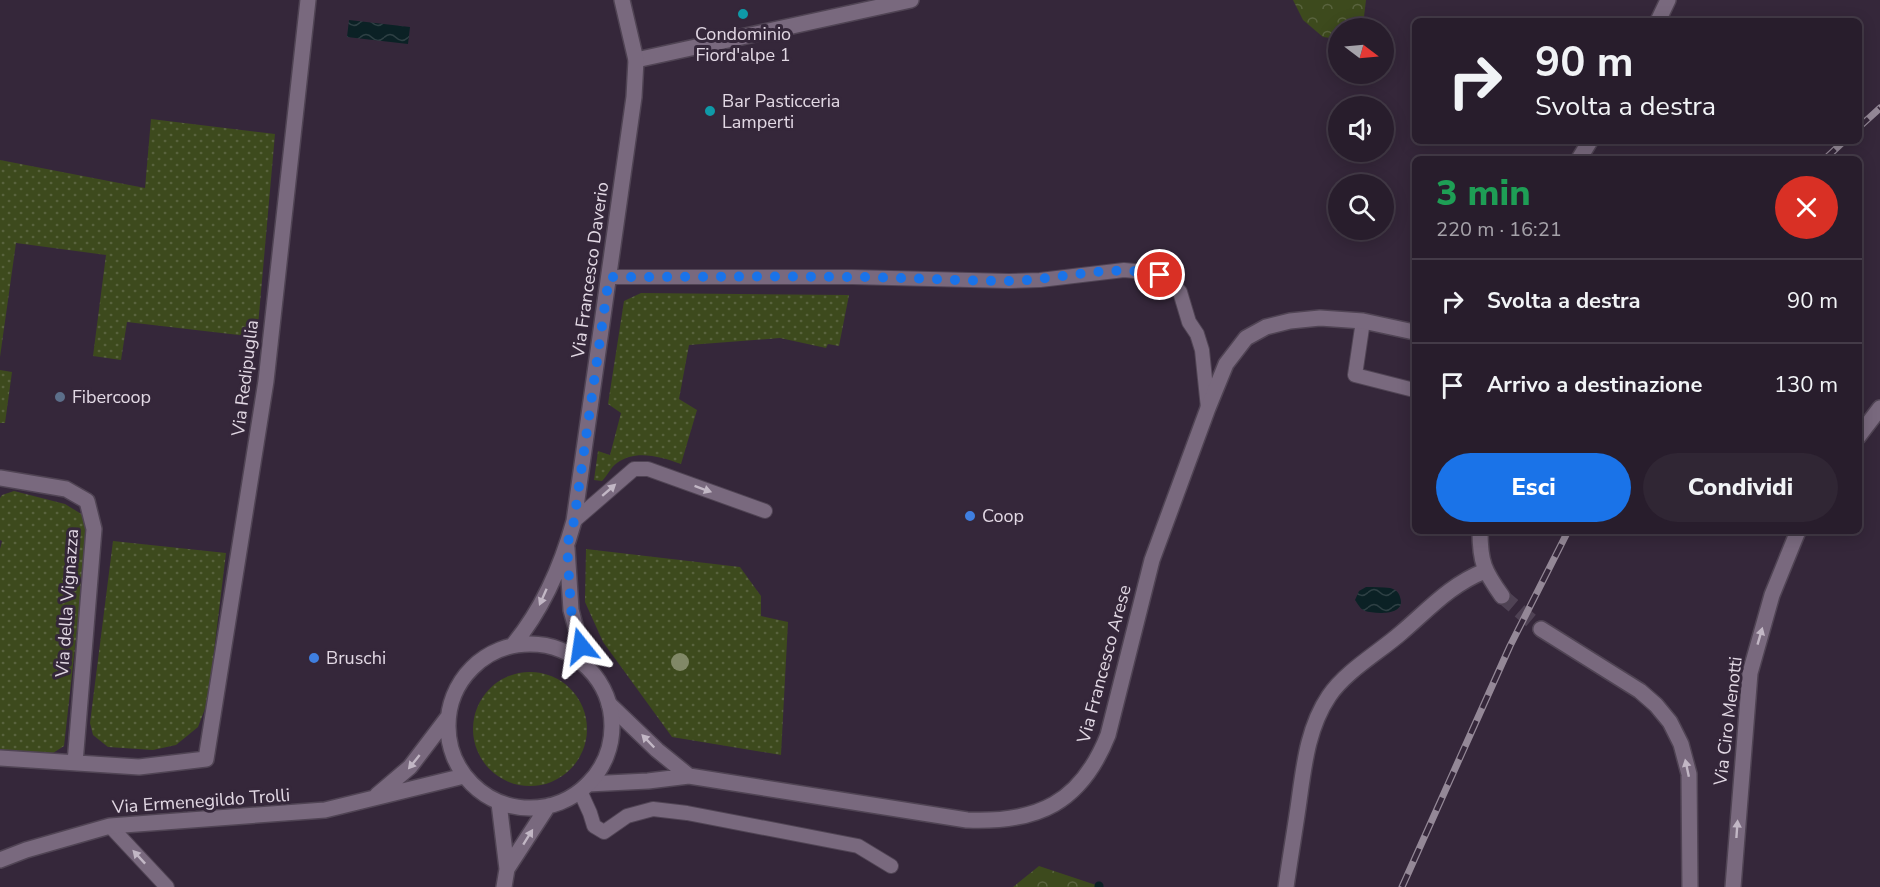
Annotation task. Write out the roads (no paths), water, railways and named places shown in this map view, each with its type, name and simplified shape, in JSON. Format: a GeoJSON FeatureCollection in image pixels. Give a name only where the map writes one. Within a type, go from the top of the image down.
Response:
{"type":"FeatureCollection","features":[{"type":"Feature","properties":{"kind":"street","name":"Via Redipuglia"},"geometry":{"type":"LineString","coordinates":[[75,763],[138,767],[206,759],[266,381],[308,0]]}},
{"type":"Feature","properties":{"kind":"street","name":"Via Francesco Daverio"},"geometry":{"type":"LineString","coordinates":[[513,645],[538,608],[567,545],[574,521],[634,97],[636,60],[622,0]]}},
{"type":"Feature","properties":{"kind":"street"},"geometry":{"type":"LineString","coordinates":[[636,60],[911,0]]}},
{"type":"Feature","properties":{"kind":"street"},"geometry":{"type":"LineString","coordinates":[[1659,18],[1668,0]]}},
{"type":"Feature","properties":{"kind":"street","name":"Via Francesco Arese"},"geometry":{"type":"LineString","coordinates":[[584,787],[689,776],[968,820],[1013,819],[1035,814],[1053,805],[1086,776],[1104,746],[1152,560],[1226,364],[1246,338],[1266,327],[1290,321],[1320,318],[1363,321],[1412,332]]}},
{"type":"Feature","properties":{"kind":"street"},"geometry":{"type":"LineString","coordinates":[[1862,433],[1880,408]]}},
{"type":"Feature","properties":{"kind":"street","name":"Via della Vignazza"},"geometry":{"type":"LineString","coordinates":[[0,478],[66,489],[87,501],[94,529],[75,763]]}},
{"type":"Feature","properties":{"kind":"street"},"geometry":{"type":"LineString","coordinates":[[1480,534],[1480,554],[1485,571],[1502,596]]}},
{"type":"Feature","properties":{"kind":"street","name":"Via Ciro Menotti"},"geometry":{"type":"LineString","coordinates":[[1733,887],[1750,673],[1772,595],[1797,534]]}},
{"type":"Feature","properties":{"kind":"street","name":"Via Francesco Daverio"},"geometry":{"type":"LineString","coordinates":[[567,545],[571,610],[586,664]]}},
{"type":"Feature","properties":{"kind":"street"},"geometry":{"type":"LineString","coordinates":[[1286,887],[1306,754],[1316,718],[1330,695],[1349,675],[1453,587],[1485,571]]}},
{"type":"Feature","properties":{"kind":"street"},"geometry":{"type":"LineString","coordinates":[[1541,629],[1640,691],[1670,722],[1681,744],[1689,774],[1690,887]]}},
{"type":"Feature","properties":{"kind":"street"},"geometry":{"type":"LineString","coordinates":[[513,645],[552,646],[586,664],[600,682],[609,704],[612,733],[604,760],[584,787],[548,806],[521,808],[499,802],[480,792],[464,776],[450,748],[448,717],[458,684],[481,659],[513,645]]}},
{"type":"Feature","properties":{"kind":"street"},"geometry":{"type":"LineString","coordinates":[[609,704],[657,750],[689,776]]}},
{"type":"Feature","properties":{"kind":"street","name":"Via Ermenegildo Trolli"},"geometry":{"type":"LineString","coordinates":[[372,798],[410,767],[448,717]]}},
{"type":"Feature","properties":{"kind":"street"},"geometry":{"type":"LineString","coordinates":[[0,759],[75,763]]}},
{"type":"Feature","properties":{"kind":"street","name":"Via Ermenegildo Trolli"},"geometry":{"type":"LineString","coordinates":[[0,860],[26,850],[110,826],[325,810],[464,776]]}},
{"type":"Feature","properties":{"kind":"street"},"geometry":{"type":"LineString","coordinates":[[499,802],[507,869],[504,887]]}},
{"type":"Feature","properties":{"kind":"street"},"geometry":{"type":"LineString","coordinates":[[507,869],[548,806]]}},
{"type":"Feature","properties":{"kind":"lane"},"geometry":{"type":"LineString","coordinates":[[609,277],[852,277],[1009,281],[1040,280],[1124,270],[1160,275],[1170,281],[1180,292],[1189,322],[1197,334],[1202,350],[1208,408]]}},
{"type":"Feature","properties":{"kind":"lane"},"geometry":{"type":"LineString","coordinates":[[1363,321],[1356,375],[1412,389]]}},
{"type":"Feature","properties":{"kind":"lane"},"geometry":{"type":"LineString","coordinates":[[574,521],[634,469],[648,469],[765,511]]}},
{"type":"Feature","properties":{"kind":"lane"},"geometry":{"type":"LineString","coordinates":[[584,787],[594,826],[604,832],[627,816],[653,809],[687,813],[858,846],[891,866]]}},
{"type":"Feature","properties":{"kind":"lane"},"geometry":{"type":"LineString","coordinates":[[110,826],[167,887]]}},
{"type":"Feature","properties":{"kind":"water"},"geometry":{"type":"Polygon","coordinates":[[[349,20],[410,27],[408,44],[347,37],[349,20]]]}},
{"type":"Feature","properties":{"kind":"water"},"geometry":{"type":"Polygon","coordinates":[[[1366,587],[1392,588],[1399,594],[1401,603],[1399,608],[1382,613],[1363,610],[1355,600],[1359,591],[1366,587]]]}},
{"type":"Feature","properties":{"kind":"tunnel"},"geometry":{"type":"LineString","coordinates":[[1502,596],[1541,629]]}},
{"type":"Feature","properties":{"kind":"railway"},"geometry":{"type":"LineString","coordinates":[[1862,124],[1880,108]]}},
{"type":"Feature","properties":{"kind":"railway"},"geometry":{"type":"LineString","coordinates":[[1828,156],[1841,144]]}},
{"type":"Feature","properties":{"kind":"railway"},"geometry":{"type":"LineString","coordinates":[[1402,887],[1510,646],[1566,534]]}},
{"type":"Feature","properties":{"kind":"place","name":"Condominio Fiord'alpe 1"},"geometry":{"type":"Point","coordinates":[743,14]}},
{"type":"Feature","properties":{"kind":"place","name":"Bar Pasticceria Lamperti"},"geometry":{"type":"Point","coordinates":[710,111]}},
{"type":"Feature","properties":{"kind":"place","name":"Fibercoop"},"geometry":{"type":"Point","coordinates":[60,397]}},
{"type":"Feature","properties":{"kind":"place","name":"Coop"},"geometry":{"type":"Point","coordinates":[970,516]}},
{"type":"Feature","properties":{"kind":"place","name":"Bruschi"},"geometry":{"type":"Point","coordinates":[314,658]}}]}
